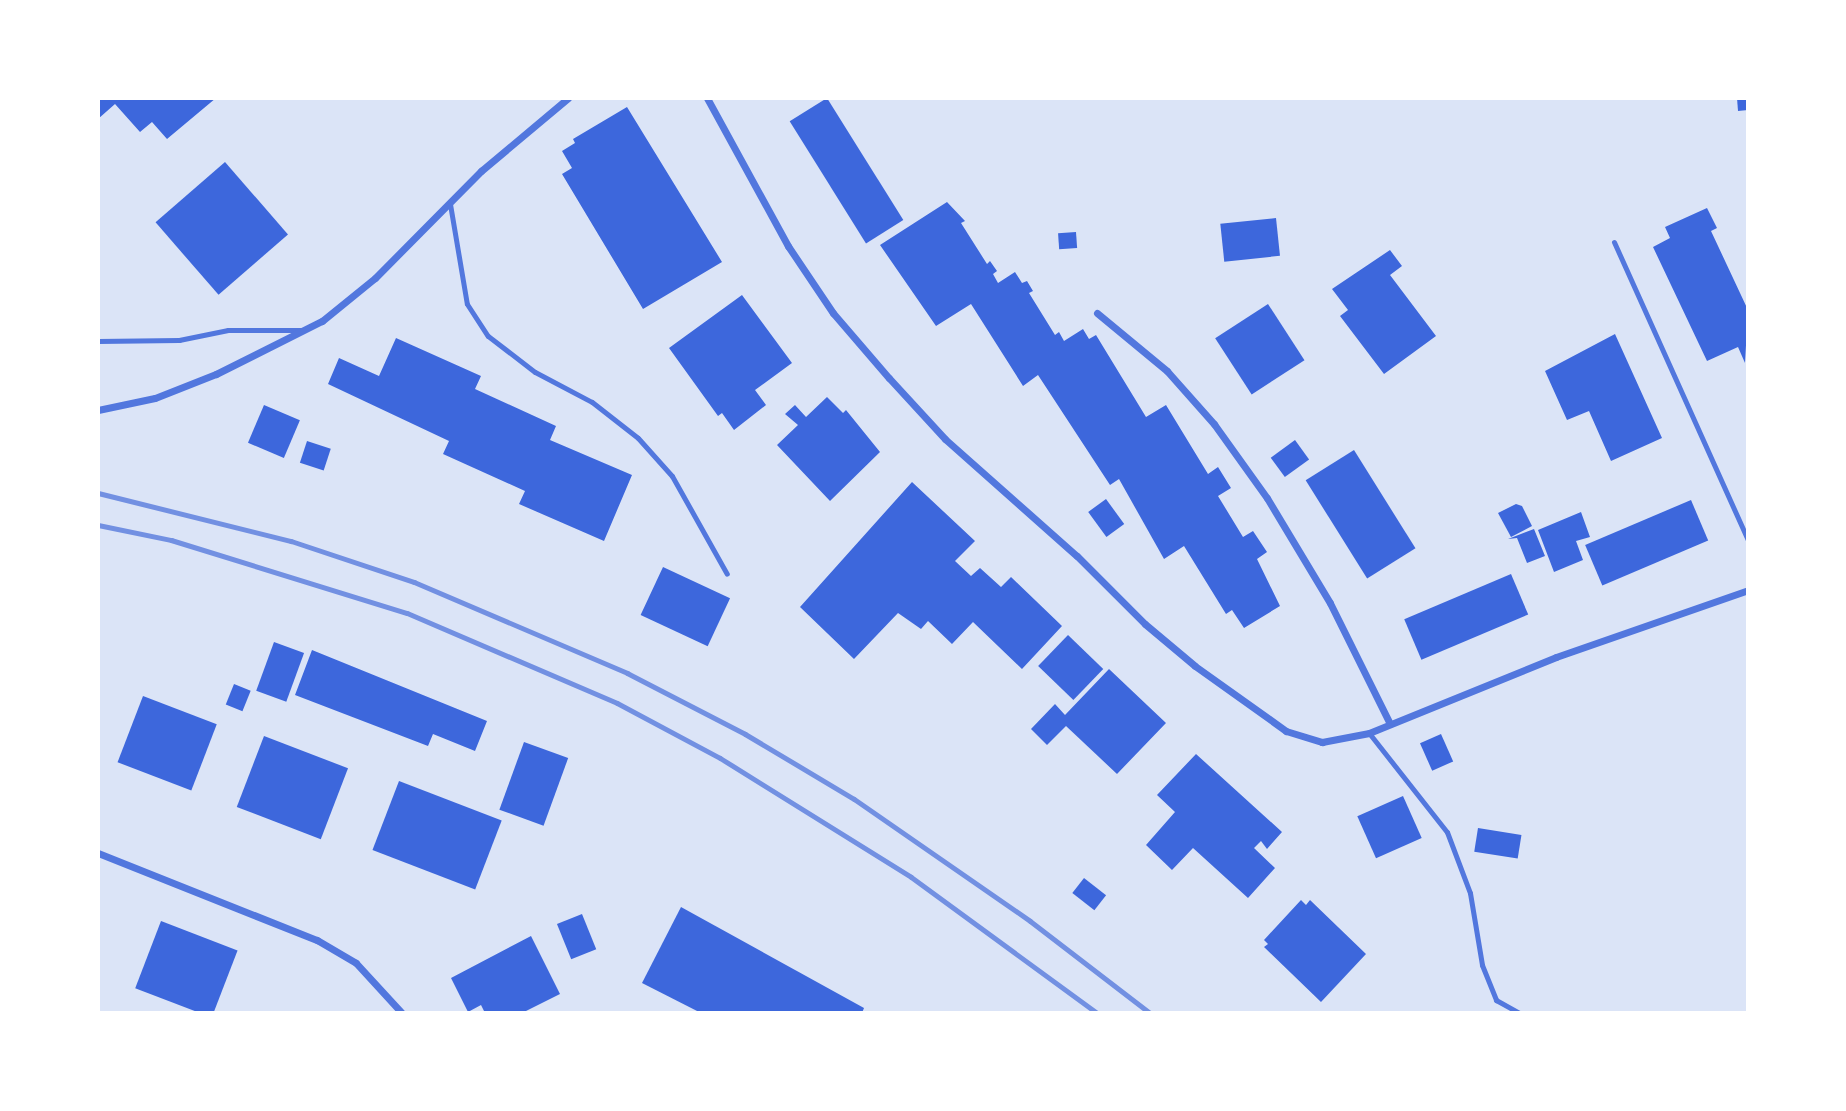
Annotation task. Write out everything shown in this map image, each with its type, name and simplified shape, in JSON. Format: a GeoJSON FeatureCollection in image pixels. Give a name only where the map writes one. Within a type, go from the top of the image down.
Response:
{"type":"FeatureCollection","features":[{"type":"Feature","properties":{"kind":"street"},"geometry":{"type":"LineString","coordinates":[[98,410],[155,398],[216,374],[305,330],[375,278],[481,171],[568,98]]}},
{"type":"Feature","properties":{"kind":"street"},"geometry":{"type":"LineString","coordinates":[[707,98],[788,246],[832,313],[945,439],[1057,537],[1145,624],[1251,707],[1286,730],[1322,743],[1369,733],[1556,657],[1748,590]]}},
{"type":"Feature","properties":{"kind":"street"},"geometry":{"type":"LineString","coordinates":[[1097,313],[1167,370],[1214,424],[1267,498],[1330,603],[1390,724]]}},
{"type":"Feature","properties":{"kind":"street"},"geometry":{"type":"LineString","coordinates":[[98,853],[317,940],[356,962],[402,1013]]}},
{"type":"Feature","properties":{"kind":"lane"},"geometry":{"type":"LineString","coordinates":[[450,204],[467,304],[488,336],[535,372],[592,402],[638,438],[673,476],[727,574]]}},
{"type":"Feature","properties":{"kind":"lane"},"geometry":{"type":"LineString","coordinates":[[1614,242],[1748,540]]}},
{"type":"Feature","properties":{"kind":"lane"},"geometry":{"type":"LineString","coordinates":[[98,341],[179,340],[228,330],[305,330]]}},
{"type":"Feature","properties":{"kind":"lane"},"geometry":{"type":"LineString","coordinates":[[1369,733],[1447,832],[1470,893],[1482,965],[1496,1000],[1519,1013]]}},
{"type":"Feature","properties":{"kind":"shaded area"},"geometry":{"type":"Polygon","coordinates":[[[98,98],[1748,98],[1748,1013],[98,1013],[98,98]]]}},
{"type":"Feature","properties":{"kind":"building"},"geometry":{"type":"Polygon","coordinates":[[[98,98],[216,98],[167,139],[152,122],[140,132],[115,104],[98,119],[98,98]]]}},
{"type":"Feature","properties":{"kind":"building"},"geometry":{"type":"Polygon","coordinates":[[[827,98],[903,220],[866,243],[790,121],[827,98]]]}},
{"type":"Feature","properties":{"kind":"building"},"geometry":{"type":"Polygon","coordinates":[[[1737,98],[1748,98],[1748,110],[1738,111],[1737,98]]]}},
{"type":"Feature","properties":{"kind":"building"},"geometry":{"type":"Polygon","coordinates":[[[627,107],[722,262],[643,309],[562,174],[572,168],[562,151],[575,143],[573,139],[627,107]]]}},
{"type":"Feature","properties":{"kind":"building"},"geometry":{"type":"Polygon","coordinates":[[[225,162],[288,234],[219,295],[156,222],[225,162]]]}},
{"type":"Feature","properties":{"kind":"building"},"geometry":{"type":"Polygon","coordinates":[[[947,202],[965,221],[961,223],[987,264],[990,261],[997,271],[993,274],[998,283],[1015,272],[1022,283],[1027,281],[1033,291],[1029,293],[1055,335],[1059,332],[1064,341],[1083,329],[1089,339],[1096,335],[1146,417],[1166,405],[1208,474],[1218,467],[1231,488],[1218,496],[1243,537],[1253,531],[1267,552],[1257,559],[1280,606],[1244,628],[1232,610],[1226,614],[1184,546],[1164,559],[1119,479],[1110,485],[1038,375],[1023,386],[971,304],[936,326],[880,245],[947,202]]]}},
{"type":"Feature","properties":{"kind":"building"},"geometry":{"type":"Polygon","coordinates":[[[1707,208],[1717,228],[1711,231],[1748,310],[1745,363],[1738,347],[1707,361],[1653,247],[1670,238],[1665,227],[1707,208]]]}},
{"type":"Feature","properties":{"kind":"building"},"geometry":{"type":"Polygon","coordinates":[[[1276,218],[1280,256],[1224,262],[1220,224],[1276,218]]]}},
{"type":"Feature","properties":{"kind":"building"},"geometry":{"type":"Polygon","coordinates":[[[1076,232],[1077,248],[1059,249],[1058,233],[1076,232]]]}},
{"type":"Feature","properties":{"kind":"building"},"geometry":{"type":"Polygon","coordinates":[[[1390,250],[1402,266],[1390,275],[1436,336],[1384,374],[1340,316],[1348,310],[1332,289],[1390,250]]]}},
{"type":"Feature","properties":{"kind":"building"},"geometry":{"type":"Polygon","coordinates":[[[742,295],[792,363],[755,390],[766,405],[734,430],[722,413],[718,416],[669,348],[742,295]]]}},
{"type":"Feature","properties":{"kind":"building"},"geometry":{"type":"Polygon","coordinates":[[[1268,304],[1304,360],[1252,395],[1215,338],[1268,304]]]}},
{"type":"Feature","properties":{"kind":"building"},"geometry":{"type":"Polygon","coordinates":[[[1615,334],[1662,438],[1611,461],[1589,411],[1567,420],[1545,371],[1615,334]]]}},
{"type":"Feature","properties":{"kind":"building"},"geometry":{"type":"Polygon","coordinates":[[[396,338],[481,376],[475,389],[556,426],[550,440],[632,475],[604,541],[519,504],[525,491],[443,454],[449,441],[328,384],[339,358],[379,376],[396,338]]]}},
{"type":"Feature","properties":{"kind":"building"},"geometry":{"type":"Polygon","coordinates":[[[827,397],[843,413],[846,410],[880,452],[830,501],[777,445],[798,425],[785,414],[795,405],[806,417],[827,397]]]}},
{"type":"Feature","properties":{"kind":"building"},"geometry":{"type":"Polygon","coordinates":[[[264,405],[300,420],[284,458],[248,443],[264,405]]]}},
{"type":"Feature","properties":{"kind":"building"},"geometry":{"type":"Polygon","coordinates":[[[1295,440],[1309,459],[1285,477],[1271,458],[1295,440]]]}},
{"type":"Feature","properties":{"kind":"building"},"geometry":{"type":"Polygon","coordinates":[[[307,441],[331,449],[324,471],[300,463],[307,441]]]}},
{"type":"Feature","properties":{"kind":"building"},"geometry":{"type":"Polygon","coordinates":[[[1354,450],[1415,548],[1367,579],[1306,480],[1354,450]]]}},
{"type":"Feature","properties":{"kind":"building"},"geometry":{"type":"Polygon","coordinates":[[[912,482],[975,541],[955,561],[971,576],[980,568],[1001,587],[1011,577],[1062,626],[1022,669],[973,622],[952,644],[928,621],[921,629],[898,613],[854,659],[800,607],[912,482]]]}},
{"type":"Feature","properties":{"kind":"building"},"geometry":{"type":"Polygon","coordinates":[[[1106,499],[1124,524],[1106,537],[1088,512],[1106,499]]]}},
{"type":"Feature","properties":{"kind":"building"},"geometry":{"type":"Polygon","coordinates":[[[1691,500],[1708,541],[1602,585],[1585,545],[1691,500]]]}},
{"type":"Feature","properties":{"kind":"building"},"geometry":{"type":"Polygon","coordinates":[[[1516,504],[1522,506],[1532,526],[1511,537],[1498,513],[1516,504]]]}},
{"type":"Feature","properties":{"kind":"building"},"geometry":{"type":"Polygon","coordinates":[[[1581,512],[1590,537],[1576,541],[1583,560],[1554,572],[1538,530],[1581,512]]]}},
{"type":"Feature","properties":{"kind":"building"},"geometry":{"type":"Polygon","coordinates":[[[1534,529],[1545,556],[1527,563],[1517,538],[1508,539],[1534,529]]]}},
{"type":"Feature","properties":{"kind":"building"},"geometry":{"type":"Polygon","coordinates":[[[663,567],[730,598],[708,646],[641,615],[663,567]]]}},
{"type":"Feature","properties":{"kind":"building"},"geometry":{"type":"Polygon","coordinates":[[[1511,574],[1528,615],[1421,660],[1404,619],[1511,574]]]}},
{"type":"Feature","properties":{"kind":"building"},"geometry":{"type":"Polygon","coordinates":[[[1068,635],[1103,669],[1073,700],[1038,666],[1068,635]]]}},
{"type":"Feature","properties":{"kind":"building"},"geometry":{"type":"Polygon","coordinates":[[[274,642],[304,653],[286,702],[256,691],[274,642]]]}},
{"type":"Feature","properties":{"kind":"building"},"geometry":{"type":"Polygon","coordinates":[[[312,650],[487,721],[475,751],[433,734],[428,746],[295,695],[312,650]]]}},
{"type":"Feature","properties":{"kind":"building"},"geometry":{"type":"Polygon","coordinates":[[[1109,669],[1166,723],[1117,774],[1066,726],[1047,745],[1031,729],[1055,704],[1065,715],[1109,669]]]}},
{"type":"Feature","properties":{"kind":"building"},"geometry":{"type":"Polygon","coordinates":[[[234,684],[251,691],[242,711],[226,704],[234,684]]]}},
{"type":"Feature","properties":{"kind":"building"},"geometry":{"type":"Polygon","coordinates":[[[143,696],[217,724],[191,791],[118,762],[143,696]]]}},
{"type":"Feature","properties":{"kind":"building"},"geometry":{"type":"Polygon","coordinates":[[[1441,734],[1453,761],[1432,771],[1420,743],[1441,734]]]}},
{"type":"Feature","properties":{"kind":"building"},"geometry":{"type":"Polygon","coordinates":[[[264,736],[348,768],[321,839],[237,807],[264,736]]]}},
{"type":"Feature","properties":{"kind":"building"},"geometry":{"type":"Polygon","coordinates":[[[524,742],[568,758],[544,826],[499,810],[524,742]]]}},
{"type":"Feature","properties":{"kind":"building"},"geometry":{"type":"Polygon","coordinates":[[[1196,754],[1282,832],[1267,849],[1261,841],[1254,848],[1275,868],[1248,898],[1193,848],[1172,870],[1146,845],[1175,812],[1157,795],[1196,754]]]}},
{"type":"Feature","properties":{"kind":"building"},"geometry":{"type":"Polygon","coordinates":[[[399,781],[502,820],[475,890],[372,850],[399,781]]]}},
{"type":"Feature","properties":{"kind":"building"},"geometry":{"type":"Polygon","coordinates":[[[1403,796],[1422,838],[1376,858],[1357,816],[1403,796]]]}},
{"type":"Feature","properties":{"kind":"building"},"geometry":{"type":"Polygon","coordinates":[[[1478,828],[1521,835],[1518,859],[1474,852],[1478,828]]]}},
{"type":"Feature","properties":{"kind":"building"},"geometry":{"type":"Polygon","coordinates":[[[1084,878],[1106,895],[1094,910],[1072,893],[1084,878]]]}},
{"type":"Feature","properties":{"kind":"building"},"geometry":{"type":"Polygon","coordinates":[[[1301,900],[1306,905],[1310,900],[1366,954],[1321,1002],[1264,947],[1268,944],[1264,940],[1301,900]]]}},
{"type":"Feature","properties":{"kind":"building"},"geometry":{"type":"Polygon","coordinates":[[[681,907],[864,1008],[862,1013],[701,1013],[642,983],[681,907]]]}},
{"type":"Feature","properties":{"kind":"building"},"geometry":{"type":"Polygon","coordinates":[[[582,914],[596,949],[571,959],[557,924],[582,914]]]}},
{"type":"Feature","properties":{"kind":"building"},"geometry":{"type":"Polygon","coordinates":[[[161,921],[238,950],[214,1013],[200,1013],[135,988],[161,921]]]}},
{"type":"Feature","properties":{"kind":"building"},"geometry":{"type":"Polygon","coordinates":[[[531,936],[560,994],[522,1013],[485,1013],[481,1005],[468,1012],[451,978],[531,936]]]}},
{"type":"Feature","properties":{"kind":"railway"},"geometry":{"type":"LineString","coordinates":[[98,493],[291,541],[414,582],[627,673],[745,734],[854,799],[1030,921],[1150,1013]]}},
{"type":"Feature","properties":{"kind":"railway"},"geometry":{"type":"LineString","coordinates":[[98,525],[171,540],[407,613],[617,703],[720,758],[911,877],[1097,1013]]}}]}
